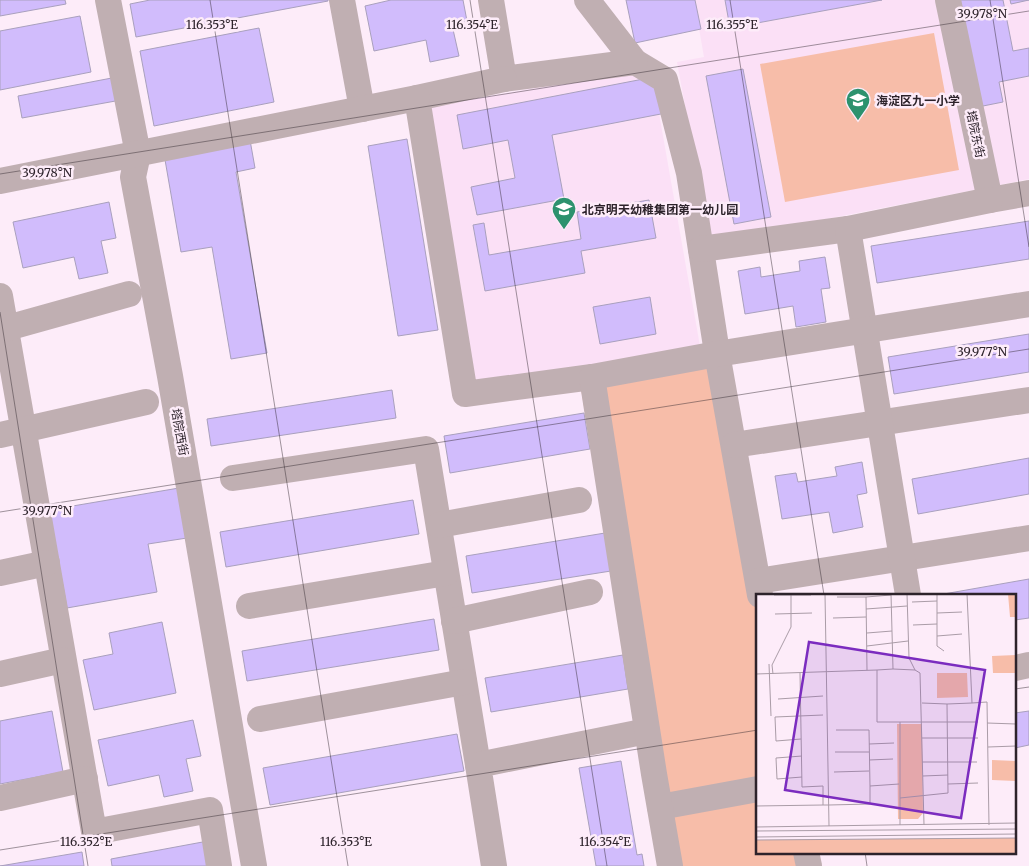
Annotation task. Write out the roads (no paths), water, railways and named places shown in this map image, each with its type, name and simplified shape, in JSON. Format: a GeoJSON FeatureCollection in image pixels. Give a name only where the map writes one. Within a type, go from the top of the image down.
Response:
{"type":"FeatureCollection","features":[{"type":"Feature","properties":{"kind":"street","name":"塔院西街"},"geometry":{"type":"LineString","coordinates":[[108,0],[138,154],[133,177],[170,376],[254,866]]}},
{"type":"Feature","properties":{"kind":"street"},"geometry":{"type":"LineString","coordinates":[[342,0],[362,109]]}},
{"type":"Feature","properties":{"kind":"street"},"geometry":{"type":"LineString","coordinates":[[491,0],[504,79]]}},
{"type":"Feature","properties":{"kind":"street"},"geometry":{"type":"LineString","coordinates":[[587,0],[635,62],[665,80],[689,173],[718,354],[759,588],[902,558],[1029,538]]}},
{"type":"Feature","properties":{"kind":"street","name":"塔院东街"},"geometry":{"type":"LineString","coordinates":[[948,0],[990,200]]}},
{"type":"Feature","properties":{"kind":"street"},"geometry":{"type":"LineString","coordinates":[[0,180],[138,154],[504,79],[635,62]]}},
{"type":"Feature","properties":{"kind":"street"},"geometry":{"type":"LineString","coordinates":[[417,98],[465,394],[592,378],[718,354],[1029,304]]}},
{"type":"Feature","properties":{"kind":"street"},"geometry":{"type":"LineString","coordinates":[[701,249],[848,228],[1029,193]]}},
{"type":"Feature","properties":{"kind":"street"},"geometry":{"type":"LineString","coordinates":[[848,228],[908,594]]}},
{"type":"Feature","properties":{"kind":"street"},"geometry":{"type":"LineString","coordinates":[[3,330],[129,294]]}},
{"type":"Feature","properties":{"kind":"street"},"geometry":{"type":"LineString","coordinates":[[0,296],[12,433],[46,563],[94,832],[210,810],[219,866]]}},
{"type":"Feature","properties":{"kind":"street"},"geometry":{"type":"LineString","coordinates":[[592,378],[670,866]]}},
{"type":"Feature","properties":{"kind":"street"},"geometry":{"type":"LineString","coordinates":[[734,445],[1029,400]]}},
{"type":"Feature","properties":{"kind":"street"},"geometry":{"type":"LineString","coordinates":[[12,433],[146,402]]}},
{"type":"Feature","properties":{"kind":"street"},"geometry":{"type":"LineString","coordinates":[[233,478],[426,449],[494,866]]}},
{"type":"Feature","properties":{"kind":"street"},"geometry":{"type":"LineString","coordinates":[[439,525],[579,500]]}},
{"type":"Feature","properties":{"kind":"street"},"geometry":{"type":"LineString","coordinates":[[0,573],[46,563]]}},
{"type":"Feature","properties":{"kind":"street"},"geometry":{"type":"LineString","coordinates":[[250,606],[446,573]]}},
{"type":"Feature","properties":{"kind":"street"},"geometry":{"type":"LineString","coordinates":[[454,621],[590,592]]}},
{"type":"Feature","properties":{"kind":"street"},"geometry":{"type":"LineString","coordinates":[[0,674],[63,660]]}},
{"type":"Feature","properties":{"kind":"street"},"geometry":{"type":"LineString","coordinates":[[1016,668],[1029,665]]}},
{"type":"Feature","properties":{"kind":"street"},"geometry":{"type":"LineString","coordinates":[[260,719],[464,682]]}},
{"type":"Feature","properties":{"kind":"street"},"geometry":{"type":"LineString","coordinates":[[478,766],[647,731]]}},
{"type":"Feature","properties":{"kind":"street"},"geometry":{"type":"LineString","coordinates":[[0,798],[85,779]]}},
{"type":"Feature","properties":{"kind":"street"},"geometry":{"type":"LineString","coordinates":[[660,808],[756,789]]}},
{"type":"Feature","properties":{"kind":"place","name":"海淀区九一小学"},"geometry":{"type":"Point","coordinates":[858,121]}},
{"type":"Feature","properties":{"kind":"place","name":"北京明天幼稚集团第一幼儿园"},"geometry":{"type":"Point","coordinates":[564,230]}}]}
